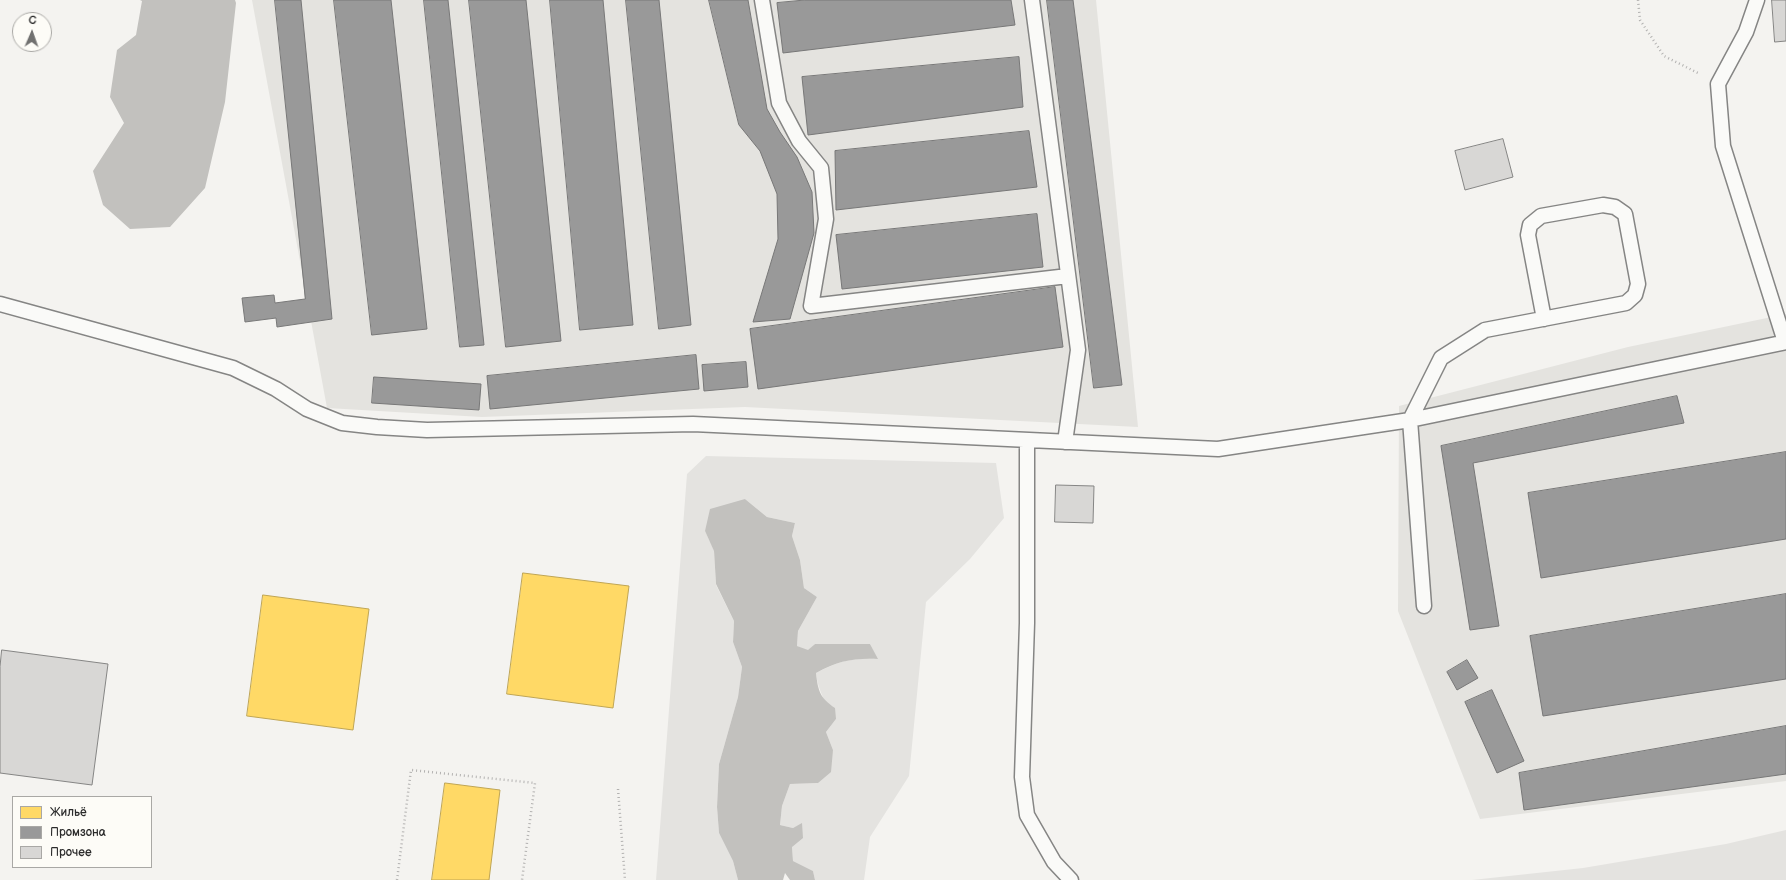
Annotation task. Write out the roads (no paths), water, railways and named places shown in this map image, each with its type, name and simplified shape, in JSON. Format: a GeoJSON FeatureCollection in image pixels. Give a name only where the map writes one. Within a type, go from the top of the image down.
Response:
{"type":"FeatureCollection","features":[{"type":"Feature","properties":{"kind":"lane"},"geometry":{"type":"LineString","coordinates":[[762,0],[779,103],[799,141],[821,168],[826,219],[811,306],[1068,276]]}},
{"type":"Feature","properties":{"kind":"lane"},"geometry":{"type":"LineString","coordinates":[[1032,0],[1078,350],[1065,442]]}},
{"type":"Feature","properties":{"kind":"lane"},"geometry":{"type":"LineString","coordinates":[[0,304],[233,368],[276,389],[307,409],[342,423],[377,427],[427,430],[693,424],[1218,449],[1410,420],[1786,342],[1723,146],[1718,84],[1746,32],[1758,3],[1757,0]]}},
{"type":"Feature","properties":{"kind":"lane"},"geometry":{"type":"LineString","coordinates":[[1424,606],[1410,420],[1441,358],[1485,330],[1544,319],[1626,303],[1635,295],[1638,284],[1625,214],[1615,207],[1603,205],[1541,216],[1530,225],[1528,235],[1544,319]]}},
{"type":"Feature","properties":{"kind":"lane"},"geometry":{"type":"LineString","coordinates":[[1027,440],[1027,623],[1022,777],[1027,815],[1054,862],[1071,880]]}}]}
